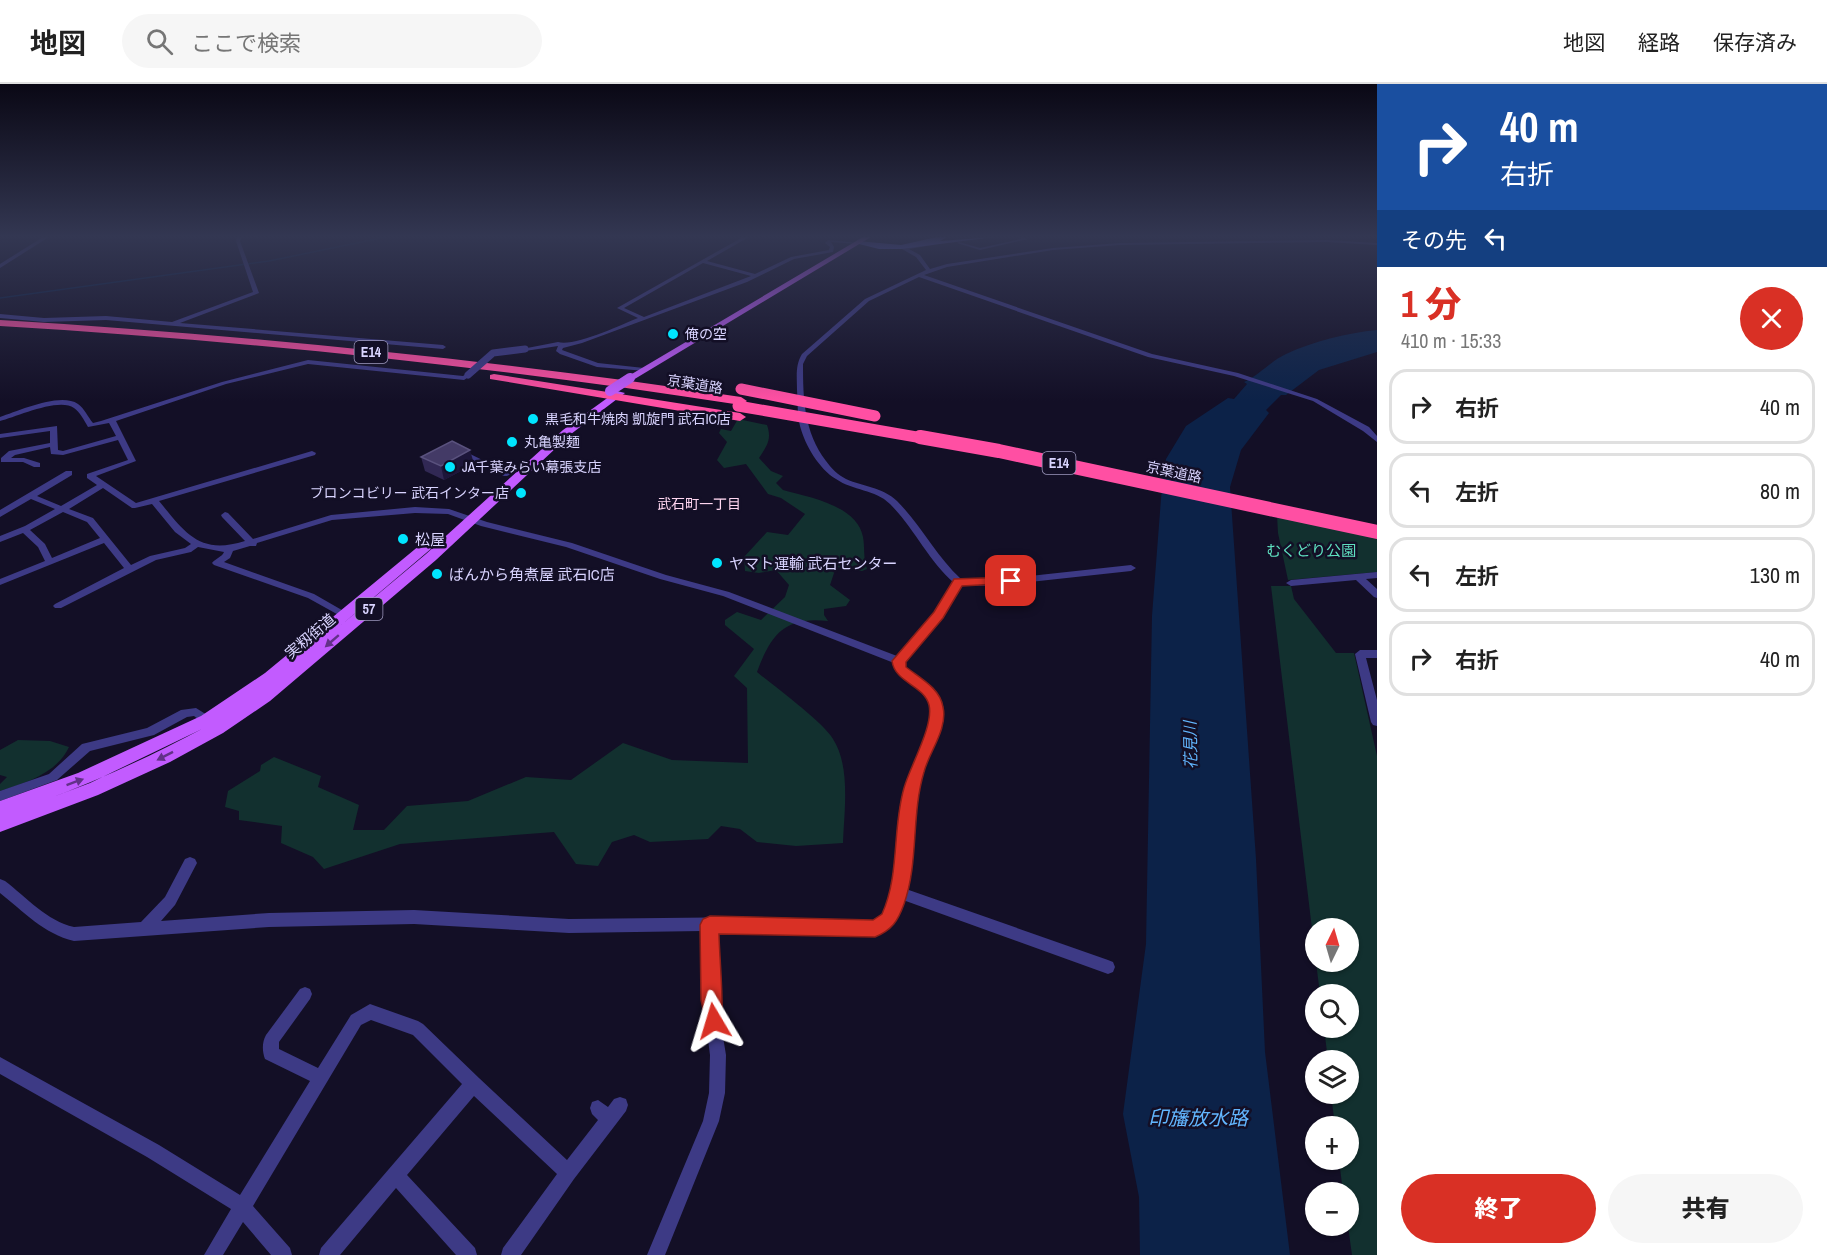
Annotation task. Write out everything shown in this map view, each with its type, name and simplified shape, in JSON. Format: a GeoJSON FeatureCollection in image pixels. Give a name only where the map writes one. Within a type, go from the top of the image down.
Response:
{"type":"FeatureCollection","features":[{"type":"Feature","properties":{"kind":"highway","name":"京葉道路"},"geometry":{"type":"LineString","coordinates":[[0,320],[69,329],[266,343],[534,375],[740,403],[1101,468],[1377,525]]}},
{"type":"Feature","properties":{"kind":"highway","name":"京葉道路"},"geometry":{"type":"LineString","coordinates":[[0,329],[69,329]]}},
{"type":"Feature","properties":{"kind":"highway"},"geometry":{"type":"LineString","coordinates":[[266,343],[426,351],[640,375],[740,403]]}},
{"type":"Feature","properties":{"kind":"highway"},"geometry":{"type":"LineString","coordinates":[[266,343],[612,394],[740,403]]}},
{"type":"Feature","properties":{"kind":"highway","name":"京葉道路"},"geometry":{"type":"LineString","coordinates":[[1101,468],[1377,532]]}},
{"type":"Feature","properties":{"kind":"main road","name":"実籾街道"},"geometry":{"type":"LineString","coordinates":[[0,809],[84,778],[212,724],[265,697],[431,557],[507,474],[564,424],[640,375],[780,292]]}},
{"type":"Feature","properties":{"kind":"main road","name":"実籾街道"},"geometry":{"type":"LineString","coordinates":[[0,824],[92,790],[164,757],[212,724],[344,615],[467,518],[612,394]]}},
{"type":"Feature","properties":{"kind":"street"},"geometry":{"type":"LineString","coordinates":[[169,325],[256,292]]}},
{"type":"Feature","properties":{"kind":"street"},"geometry":{"type":"LineString","coordinates":[[642,318],[620,308],[650,292]]}},
{"type":"Feature","properties":{"kind":"street"},"geometry":{"type":"LineString","coordinates":[[0,419],[47,405],[67,402],[75,404],[91,425],[112,421],[231,381],[308,362],[464,378],[493,353],[580,342],[713,292]]}},
{"type":"Feature","properties":{"kind":"street"},"geometry":{"type":"LineString","coordinates":[[886,292],[867,300],[804,355],[800,364],[806,432],[832,474],[884,495],[892,501],[929,547],[938,564],[959,582],[993,583],[1131,568]]}},
{"type":"Feature","properties":{"kind":"street"},"geometry":{"type":"LineString","coordinates":[[973,292],[1150,356],[1244,376],[1294,393],[1333,408],[1366,429],[1377,440]]}},
{"type":"Feature","properties":{"kind":"street"},"geometry":{"type":"LineString","coordinates":[[0,320],[106,318],[443,347]]}},
{"type":"Feature","properties":{"kind":"street"},"geometry":{"type":"LineString","coordinates":[[562,346],[559,351],[562,353],[590,363],[640,375]]}},
{"type":"Feature","properties":{"kind":"street"},"geometry":{"type":"LineString","coordinates":[[90,476],[132,461],[112,421]]}},
{"type":"Feature","properties":{"kind":"street"},"geometry":{"type":"LineString","coordinates":[[0,436],[54,428],[54,452],[63,453],[121,437]]}},
{"type":"Feature","properties":{"kind":"street"},"geometry":{"type":"LineString","coordinates":[[1366,429],[1377,429]]}},
{"type":"Feature","properties":{"kind":"street"},"geometry":{"type":"LineString","coordinates":[[2,460],[12,453],[54,444]]}},
{"type":"Feature","properties":{"kind":"street"},"geometry":{"type":"LineString","coordinates":[[451,447],[507,474]]}},
{"type":"Feature","properties":{"kind":"street"},"geometry":{"type":"LineString","coordinates":[[0,514],[66,472],[90,476],[130,504],[140,506],[312,453]]}},
{"type":"Feature","properties":{"kind":"street"},"geometry":{"type":"LineString","coordinates":[[2,460],[24,460],[37,465]]}},
{"type":"Feature","properties":{"kind":"street"},"geometry":{"type":"LineString","coordinates":[[0,539],[62,509],[104,484]]}},
{"type":"Feature","properties":{"kind":"street"},"geometry":{"type":"LineString","coordinates":[[30,496],[90,520],[130,569]]}},
{"type":"Feature","properties":{"kind":"street"},"geometry":{"type":"LineString","coordinates":[[155,502],[181,533],[195,545],[211,549],[229,549],[253,544],[331,518],[415,510],[441,510],[569,545],[663,577],[726,594],[899,661]]}},
{"type":"Feature","properties":{"kind":"street"},"geometry":{"type":"LineString","coordinates":[[225,515],[253,544]]}},
{"type":"Feature","properties":{"kind":"street"},"geometry":{"type":"LineString","coordinates":[[24,529],[42,546],[50,562]]}},
{"type":"Feature","properties":{"kind":"street"},"geometry":{"type":"LineString","coordinates":[[0,582],[106,539]]}},
{"type":"Feature","properties":{"kind":"street"},"geometry":{"type":"LineString","coordinates":[[58,606],[153,558],[188,550],[195,545]]}},
{"type":"Feature","properties":{"kind":"street"},"geometry":{"type":"LineString","coordinates":[[229,549],[227,556],[217,563],[310,596],[344,615]]}},
{"type":"Feature","properties":{"kind":"street"},"geometry":{"type":"LineString","coordinates":[[1291,583],[1377,575]]}},
{"type":"Feature","properties":{"kind":"street"},"geometry":{"type":"LineString","coordinates":[[1359,577],[1377,596]]}},
{"type":"Feature","properties":{"kind":"street"},"geometry":{"type":"LineString","coordinates":[[0,885],[28,905],[57,931],[67,934],[269,920],[414,917],[569,926],[710,925],[875,928],[888,920],[898,892],[908,829],[909,795],[916,770],[934,727],[937,707],[932,695],[900,669],[899,661],[939,615],[959,582]]}},
{"type":"Feature","properties":{"kind":"street"},"geometry":{"type":"LineString","coordinates":[[1377,654],[1360,654],[1377,722]]}},
{"type":"Feature","properties":{"kind":"street"},"geometry":{"type":"LineString","coordinates":[[0,796],[53,777],[86,747],[150,732],[185,713],[196,712],[212,724]]}},
{"type":"Feature","properties":{"kind":"street"},"geometry":{"type":"LineString","coordinates":[[145,928],[171,898],[190,863]]}},
{"type":"Feature","properties":{"kind":"street"},"geometry":{"type":"LineString","coordinates":[[898,892],[1108,967]]}},
{"type":"Feature","properties":{"kind":"street"},"geometry":{"type":"LineString","coordinates":[[656,1255],[711,1120],[717,1093],[718,1055],[710,1000],[710,925]]}},
{"type":"Feature","properties":{"kind":"street"},"geometry":{"type":"LineString","coordinates":[[305,994],[289,1005],[271,1040],[271,1053],[320,1077]]}},
{"type":"Feature","properties":{"kind":"street"},"geometry":{"type":"LineString","coordinates":[[213,1255],[356,1020],[370,1012],[418,1029],[568,1173]]}},
{"type":"Feature","properties":{"kind":"street"},"geometry":{"type":"LineString","coordinates":[[0,1065],[153,1150],[242,1206],[283,1255]]}},
{"type":"Feature","properties":{"kind":"street"},"geometry":{"type":"LineString","coordinates":[[328,1255],[473,1084]]}},
{"type":"Feature","properties":{"kind":"street"},"geometry":{"type":"LineString","coordinates":[[510,1255],[568,1173],[604,1114],[620,1105]]}},
{"type":"Feature","properties":{"kind":"street"},"geometry":{"type":"LineString","coordinates":[[396,1175],[468,1255]]}},
{"type":"Feature","properties":{"kind":"green space"},"geometry":{"type":"Polygon","coordinates":[[[738,419],[767,425],[768,442],[759,458],[771,471],[783,476],[776,483],[783,490],[830,504],[842,510],[859,526],[863,537],[867,569],[862,571],[836,567],[830,585],[850,600],[846,606],[824,609],[824,615],[828,621],[801,622],[782,630],[768,647],[757,672],[828,732],[839,750],[844,776],[843,843],[796,846],[757,842],[740,829],[721,826],[708,839],[650,842],[634,835],[612,842],[598,866],[576,864],[554,832],[400,844],[324,869],[313,857],[281,843],[282,826],[239,820],[239,811],[225,807],[228,791],[260,771],[261,765],[274,757],[321,776],[318,787],[359,805],[353,830],[384,830],[407,806],[468,801],[526,777],[571,780],[623,743],[672,760],[748,763],[747,688],[734,676],[754,649],[725,625],[725,620],[737,612],[761,620],[785,597],[789,585],[776,570],[759,573],[745,571],[744,557],[767,532],[788,535],[805,514],[781,498],[768,494],[746,464],[724,468],[717,460],[727,442],[719,433],[721,429],[731,431],[738,419]]]}},
{"type":"Feature","properties":{"kind":"green space","name":"むくどり公園"},"geometry":{"type":"Polygon","coordinates":[[[1277,515],[1377,537],[1377,572],[1288,580],[1278,533],[1277,515]]]}},
{"type":"Feature","properties":{"kind":"green space"},"geometry":{"type":"Polygon","coordinates":[[[1271,586],[1291,586],[1294,599],[1336,653],[1354,653],[1377,756],[1377,1255],[1352,1255],[1349,1236],[1359,1236],[1359,1182],[1342,1182],[1340,1170],[1359,1170],[1359,1116],[1334,1116],[1332,1104],[1359,1104],[1359,1050],[1327,1050],[1325,1038],[1359,1038],[1359,984],[1319,984],[1317,972],[1359,972],[1359,918],[1311,918],[1271,586]]]}},
{"type":"Feature","properties":{"kind":"green space"},"geometry":{"type":"Polygon","coordinates":[[[18,740],[50,741],[69,747],[57,764],[40,776],[0,791],[0,784],[7,777],[0,775],[0,750],[18,740]]]}},
{"type":"Feature","properties":{"kind":"water","name":"印旛放水路"},"geometry":{"type":"Polygon","coordinates":[[[1377,330],[1377,352],[1319,370],[1286,395],[1281,395],[1266,410],[1269,413],[1241,450],[1230,487],[1256,859],[1265,1052],[1290,1255],[1140,1255],[1139,1197],[1123,1114],[1146,944],[1152,616],[1166,459],[1186,426],[1228,398],[1234,399],[1247,384],[1244,382],[1281,357],[1331,338],[1377,330]]]}},
{"type":"Feature","properties":{"kind":"building"},"geometry":{"type":"Polygon","coordinates":[[[452,441],[470,450],[441,466],[421,457],[452,441]]]}},
{"type":"Feature","properties":{"kind":"waterway"},"geometry":{"type":"LineString","coordinates":[[0,298],[46,292]]}},
{"type":"Feature","properties":{"kind":"place","name":"俺の空"},"geometry":{"type":"Point","coordinates":[673,334]}},
{"type":"Feature","properties":{"kind":"place","name":"黒毛和牛焼肉 凱旋門 武石IC店"},"geometry":{"type":"Point","coordinates":[533,419]}},
{"type":"Feature","properties":{"kind":"place","name":"丸亀製麺"},"geometry":{"type":"Point","coordinates":[512,442]}},
{"type":"Feature","properties":{"kind":"place","name":"JA千葉みらい幕張支店"},"geometry":{"type":"Point","coordinates":[450,467]}},
{"type":"Feature","properties":{"kind":"place","name":"ブロンコビリー 武石インター店"},"geometry":{"type":"Point","coordinates":[521,493]}},
{"type":"Feature","properties":{"kind":"place","name":"松屋"},"geometry":{"type":"Point","coordinates":[403,539]}},
{"type":"Feature","properties":{"kind":"place","name":"ヤマト運輸 武石センター"},"geometry":{"type":"Point","coordinates":[717,563]}},
{"type":"Feature","properties":{"kind":"place","name":"ばんから角煮屋 武石IC店"},"geometry":{"type":"Point","coordinates":[437,574]}},
{"type":"Feature","properties":{"kind":"district","name":"武石町一丁目"},"geometry":{"type":"Point","coordinates":[699,504]}},
{"type":"Feature","properties":{"kind":"route"},"geometry":{"type":"LineString","coordinates":[[714,1021],[710,1000],[710,925],[756,924],[875,928],[888,920],[896,903],[902,869],[908,829],[909,795],[916,770],[934,727],[937,707],[932,695],[900,669],[899,661],[939,615],[959,582],[1011,581]]}},
{"type":"Feature","properties":{"kind":"water label","name":"花見川"},"geometry":{"type":"Point","coordinates":[1190,745]}}]}
